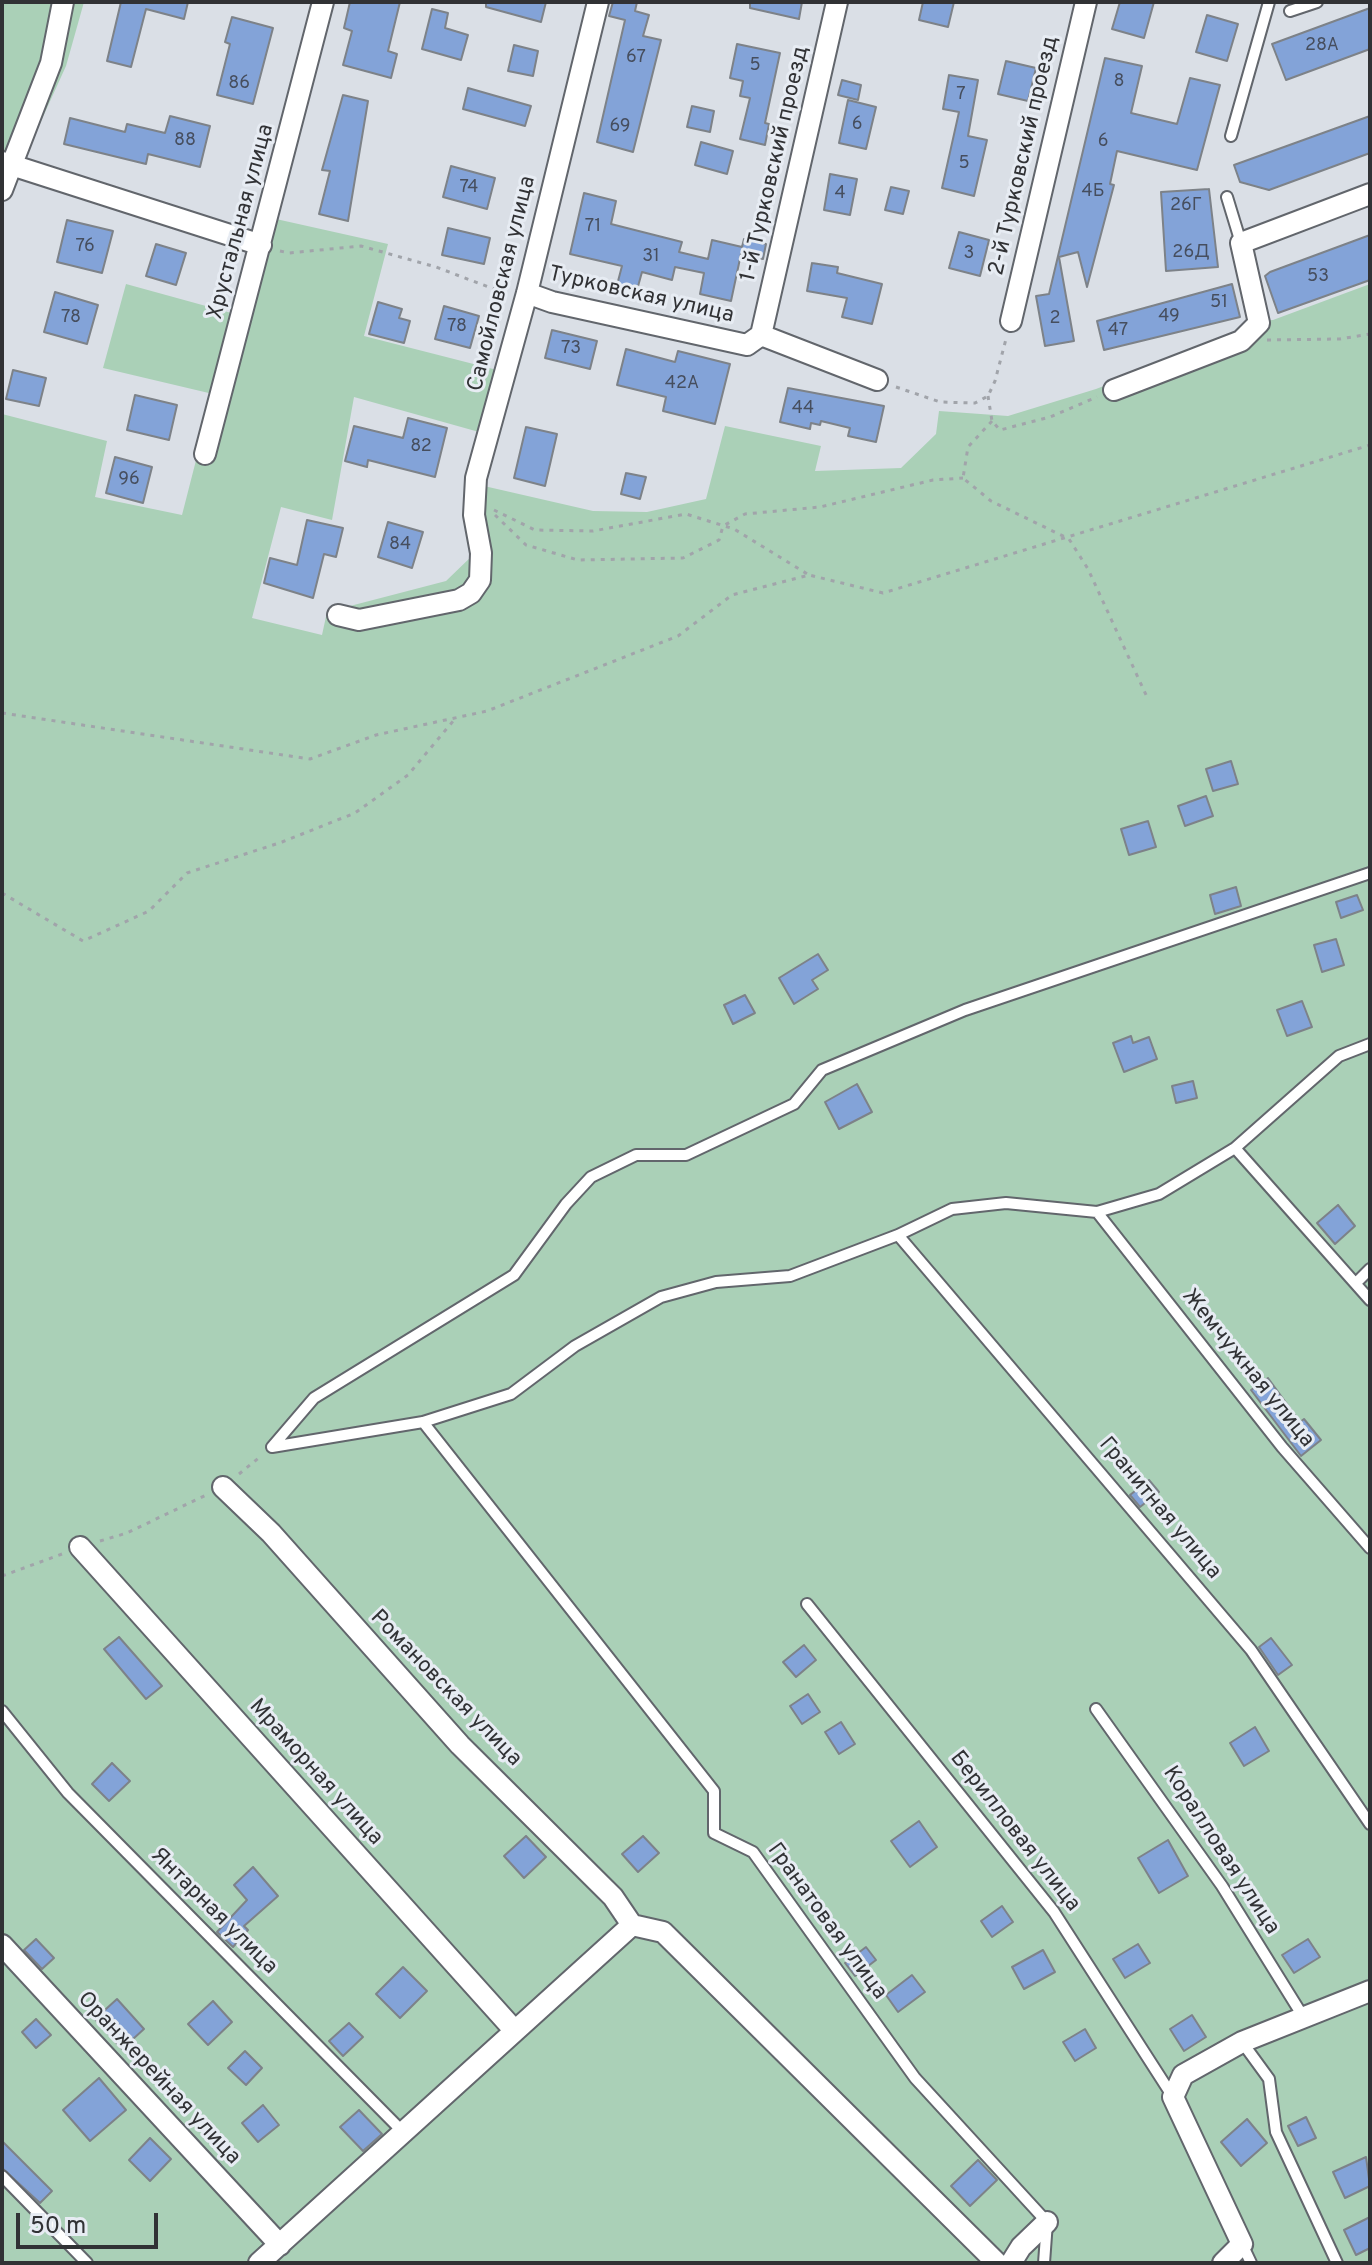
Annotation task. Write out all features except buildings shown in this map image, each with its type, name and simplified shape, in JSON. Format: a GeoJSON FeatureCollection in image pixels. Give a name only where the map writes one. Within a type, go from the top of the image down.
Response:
{"type":"FeatureCollection","features":[{"type":"Feature","properties":{"kind":"street"},"geometry":{"type":"LineString","coordinates":[[2,190],[5,163],[51,63],[63,2]]}},
{"type":"Feature","properties":{"kind":"street","name":"Хрустальная улица"},"geometry":{"type":"LineString","coordinates":[[205,454],[323,2]]}},
{"type":"Feature","properties":{"kind":"street","name":"Самойловская улица"},"geometry":{"type":"LineString","coordinates":[[338,615],[359,620],[459,600],[471,593],[480,580],[481,553],[474,515],[476,478],[527,293],[598,2]]}},
{"type":"Feature","properties":{"kind":"street","name":"1-й Турковский проезд"},"geometry":{"type":"LineString","coordinates":[[761,335],[837,2]]}},
{"type":"Feature","properties":{"kind":"street","name":"2-й Турковский проезд"},"geometry":{"type":"LineString","coordinates":[[1011,321],[1086,2]]}},
{"type":"Feature","properties":{"kind":"street"},"geometry":{"type":"LineString","coordinates":[[5,163],[261,245]]}},
{"type":"Feature","properties":{"kind":"street"},"geometry":{"type":"LineString","coordinates":[[1114,390],[1241,341],[1259,323],[1241,243],[1370,194]]}},
{"type":"Feature","properties":{"kind":"street","name":"Турковская улица"},"geometry":{"type":"LineString","coordinates":[[527,293],[552,302],[747,345],[761,335],[877,380]]}},
{"type":"Feature","properties":{"kind":"street","name":"Романовская улица"},"geometry":{"type":"LineString","coordinates":[[223,1487],[271,1533],[460,1745],[613,1897],[632,1925]]}},
{"type":"Feature","properties":{"kind":"street","name":"Мраморная улица"},"geometry":{"type":"LineString","coordinates":[[80,1547],[515,2031]]}},
{"type":"Feature","properties":{"kind":"street"},"geometry":{"type":"LineString","coordinates":[[259,2263],[405,2134],[632,1925],[663,1932],[997,2263]]}},
{"type":"Feature","properties":{"kind":"street","name":"Оранжерейная улица"},"geometry":{"type":"LineString","coordinates":[[2,1945],[280,2245]]}},
{"type":"Feature","properties":{"kind":"street"},"geometry":{"type":"LineString","coordinates":[[1223,2263],[1242,2244],[1173,2097],[1183,2075],[1242,2042],[1370,1991]]}},
{"type":"Feature","properties":{"kind":"street"},"geometry":{"type":"LineString","coordinates":[[1011,2263],[1021,2247],[1047,2222]]}},
{"type":"Feature","properties":{"kind":"lane"},"geometry":{"type":"LineString","coordinates":[[1231,136],[1269,2]]}},
{"type":"Feature","properties":{"kind":"lane"},"geometry":{"type":"LineString","coordinates":[[1290,11],[1317,2]]}},
{"type":"Feature","properties":{"kind":"lane"},"geometry":{"type":"LineString","coordinates":[[1227,197],[1241,243]]}},
{"type":"Feature","properties":{"kind":"lane"},"geometry":{"type":"LineString","coordinates":[[272,1447],[314,1398],[514,1275],[566,1204],[591,1177],[636,1155],[686,1155],[794,1104],[822,1070],[965,1010],[1159,941],[1370,873]]}},
{"type":"Feature","properties":{"kind":"lane"},"geometry":{"type":"LineString","coordinates":[[272,1447],[423,1422],[511,1394],[575,1346],[661,1297],[716,1282],[790,1276],[898,1235],[952,1209],[992,1204],[1097,1212],[1159,1194],[1235,1148],[1339,1056],[1370,1044]]}},
{"type":"Feature","properties":{"kind":"lane"},"geometry":{"type":"LineString","coordinates":[[1235,1148],[1370,1300]]}},
{"type":"Feature","properties":{"kind":"lane","name":"Жемчужная улица"},"geometry":{"type":"LineString","coordinates":[[1097,1212],[1282,1447],[1370,1548]]}},
{"type":"Feature","properties":{"kind":"lane","name":"Гранитная улица"},"geometry":{"type":"LineString","coordinates":[[898,1235],[1251,1650],[1370,1824]]}},
{"type":"Feature","properties":{"kind":"lane"},"geometry":{"type":"LineString","coordinates":[[1356,1283],[1370,1269]]}},
{"type":"Feature","properties":{"kind":"lane","name":"Гранатовая улица"},"geometry":{"type":"LineString","coordinates":[[423,1422],[714,1791],[714,1833],[753,1852],[915,2078],[1047,2222]]}},
{"type":"Feature","properties":{"kind":"lane","name":"Берилловая улица"},"geometry":{"type":"LineString","coordinates":[[807,1604],[1054,1912],[1173,2097]]}},
{"type":"Feature","properties":{"kind":"lane","name":"Коралловая улица"},"geometry":{"type":"LineString","coordinates":[[1096,1709],[1222,1886],[1304,2018]]}},
{"type":"Feature","properties":{"kind":"lane","name":"Янтарная улица"},"geometry":{"type":"LineString","coordinates":[[2,1711],[68,1793],[405,2134]]}},
{"type":"Feature","properties":{"kind":"lane"},"geometry":{"type":"LineString","coordinates":[[1242,2042],[1269,2079],[1276,2132],[1337,2263]]}},
{"type":"Feature","properties":{"kind":"lane"},"geometry":{"type":"LineString","coordinates":[[2,2176],[87,2263]]}},
{"type":"Feature","properties":{"kind":"lane"},"geometry":{"type":"LineString","coordinates":[[1044,2263],[1047,2222]]}},
{"type":"Feature","properties":{"kind":"lane"},"geometry":{"type":"LineString","coordinates":[[1242,2244],[1251,2263]]}},
{"type":"Feature","properties":{"kind":"path"},"geometry":{"type":"LineString","coordinates":[[261,245],[289,253],[361,246],[436,267],[507,294],[527,293]]}},
{"type":"Feature","properties":{"kind":"path"},"geometry":{"type":"LineString","coordinates":[[1011,321],[988,396],[992,421],[1000,430],[1050,417],[1114,390]]}},
{"type":"Feature","properties":{"kind":"path"},"geometry":{"type":"LineString","coordinates":[[1250,333],[1272,342],[1340,339],[1370,334]]}},
{"type":"Feature","properties":{"kind":"path"},"geometry":{"type":"LineString","coordinates":[[877,380],[940,402],[975,403],[988,396]]}},
{"type":"Feature","properties":{"kind":"path"},"geometry":{"type":"LineString","coordinates":[[963,478],[968,447],[992,421]]}},
{"type":"Feature","properties":{"kind":"path"},"geometry":{"type":"LineString","coordinates":[[1147,697],[1088,569],[1069,539],[991,501],[963,478],[933,480],[820,507],[745,514],[723,526],[719,540],[683,558],[578,560],[526,545],[489,508],[535,530],[593,531],[686,514],[723,526],[789,560],[809,575],[883,593],[1069,539],[1370,445]]}},
{"type":"Feature","properties":{"kind":"path"},"geometry":{"type":"LineString","coordinates":[[2,713],[310,759],[376,735],[487,711],[678,636],[732,595],[809,575]]}},
{"type":"Feature","properties":{"kind":"path"},"geometry":{"type":"LineString","coordinates":[[2,893],[83,941],[149,911],[187,873],[282,842],[355,813],[408,775],[456,718]]}},
{"type":"Feature","properties":{"kind":"path"},"geometry":{"type":"LineString","coordinates":[[2,1576],[127,1533],[223,1487],[272,1447]]}},
{"type":"Feature","properties":{"kind":"green space"},"geometry":{"type":"Polygon","coordinates":[[[2,2],[84,2],[66,66],[27,152],[2,154],[2,2]]]}},
{"type":"Feature","properties":{"kind":"green space"},"geometry":{"type":"Polygon","coordinates":[[[276,219],[388,244],[364,336],[497,370],[479,432],[354,397],[332,520],[281,507],[252,618],[322,635],[327,612],[446,581],[474,554],[484,486],[593,511],[647,512],[706,499],[725,426],[821,446],[815,471],[901,468],[936,434],[939,411],[1008,416],[1096,389],[1234,336],[1249,321],[1273,320],[1370,284],[1370,2263],[2,2263],[2,414],[107,441],[95,497],[182,515],[213,394],[103,368],[126,284],[235,314],[276,219]]]}}]}
